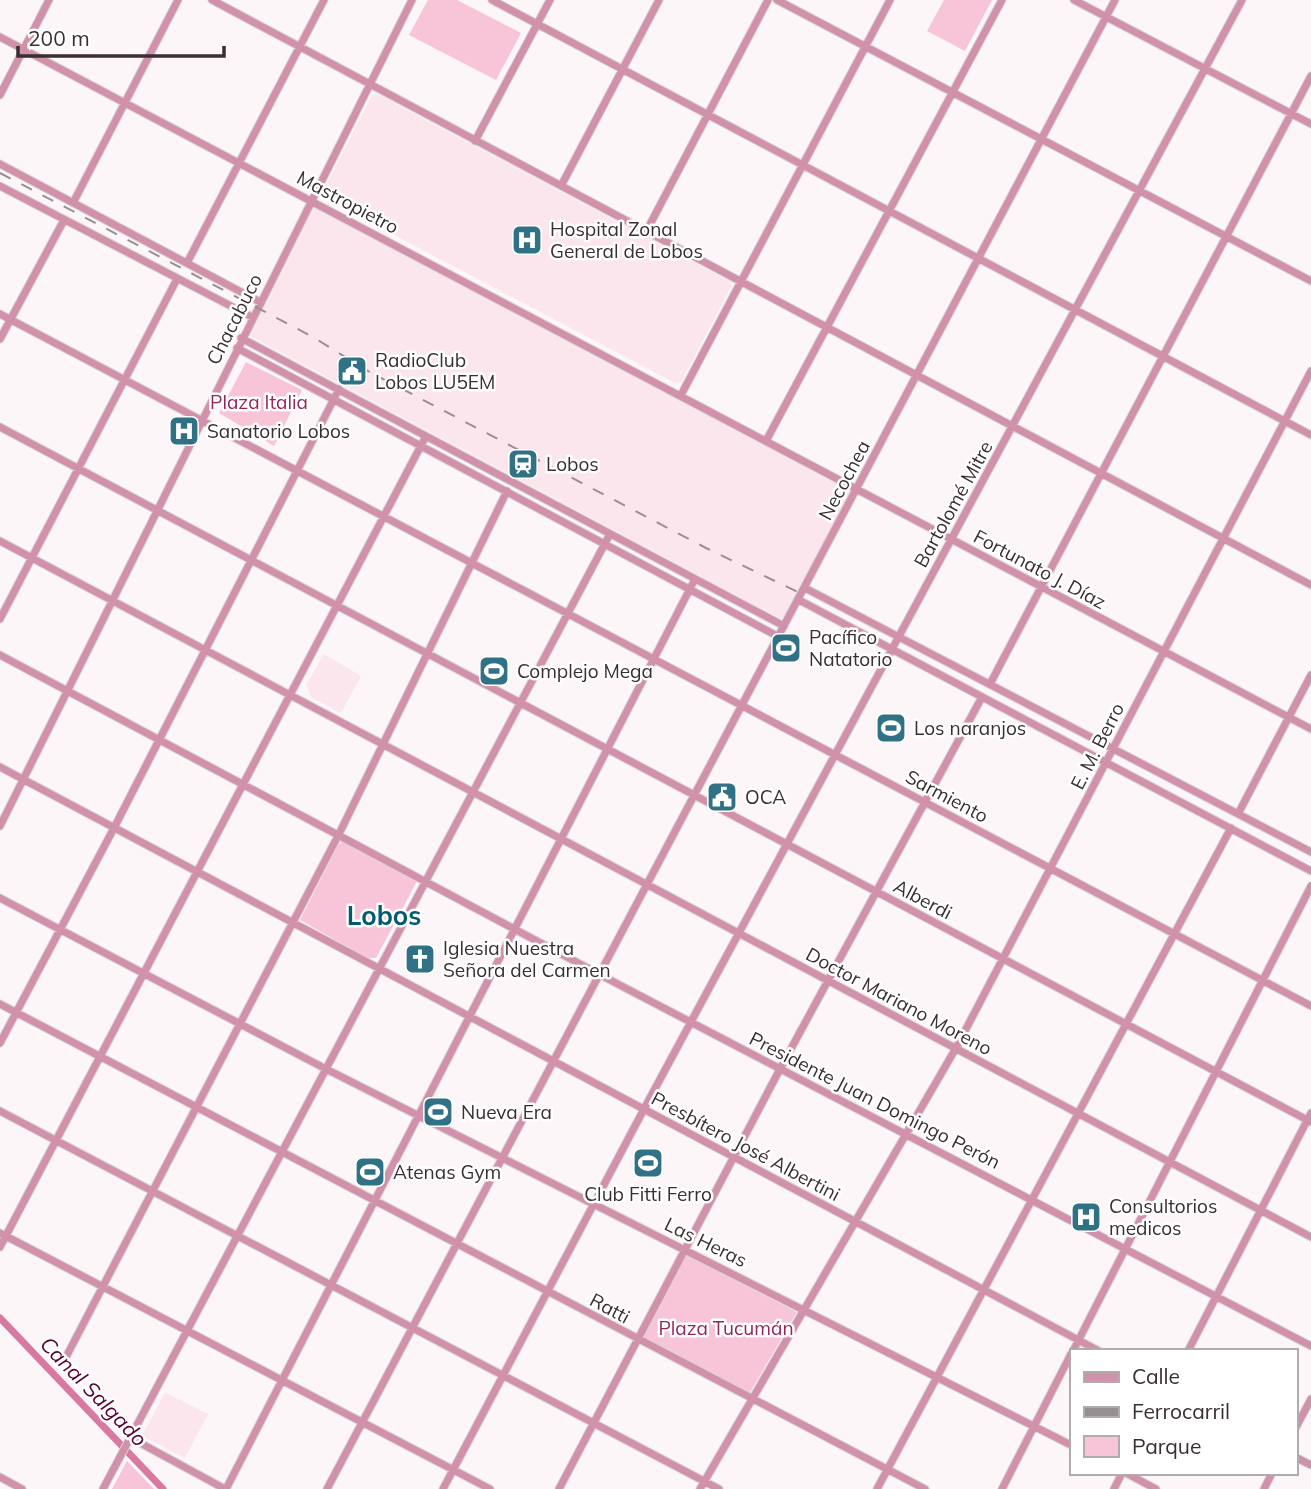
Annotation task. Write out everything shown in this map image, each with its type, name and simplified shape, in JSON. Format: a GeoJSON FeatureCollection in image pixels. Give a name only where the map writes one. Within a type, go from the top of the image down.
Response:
{"type":"FeatureCollection","features":[{"type":"Feature","properties":{"kind":"street"},"geometry":{"type":"LineString","coordinates":[[0,95],[50,0]]}},
{"type":"Feature","properties":{"kind":"street"},"geometry":{"type":"LineString","coordinates":[[73,203],[178,0]]}},
{"type":"Feature","properties":{"kind":"street"},"geometry":{"type":"LineString","coordinates":[[212,0],[1311,585]]}},
{"type":"Feature","properties":{"kind":"street"},"geometry":{"type":"LineString","coordinates":[[187,263],[324,0]]}},
{"type":"Feature","properties":{"kind":"street","name":"Chacabuco"},"geometry":{"type":"LineString","coordinates":[[0,826],[412,0]]}},
{"type":"Feature","properties":{"kind":"street"},"geometry":{"type":"LineString","coordinates":[[492,0],[1311,435]]}},
{"type":"Feature","properties":{"kind":"street"},"geometry":{"type":"LineString","coordinates":[[475,141],[550,0]]}},
{"type":"Feature","properties":{"kind":"street"},"geometry":{"type":"LineString","coordinates":[[561,186],[659,0]]}},
{"type":"Feature","properties":{"kind":"street"},"geometry":{"type":"LineString","coordinates":[[646,232],[768,0]]}},
{"type":"Feature","properties":{"kind":"street"},"geometry":{"type":"LineString","coordinates":[[777,0],[1311,281]]}},
{"type":"Feature","properties":{"kind":"street"},"geometry":{"type":"LineString","coordinates":[[681,395],[890,0]]}},
{"type":"Feature","properties":{"kind":"street"},"geometry":{"type":"LineString","coordinates":[[766,442],[1002,0]]}},
{"type":"Feature","properties":{"kind":"street"},"geometry":{"type":"LineString","coordinates":[[1074,0],[1311,124]]}},
{"type":"Feature","properties":{"kind":"street","name":"Necochea"},"geometry":{"type":"LineString","coordinates":[[327,1489],[1115,0]]}},
{"type":"Feature","properties":{"kind":"street","name":"Bartolomé Mitre"},"geometry":{"type":"LineString","coordinates":[[443,1489],[545,1292],[1242,0]]}},
{"type":"Feature","properties":{"kind":"street","name":"Mastropietro"},"geometry":{"type":"LineString","coordinates":[[0,37],[681,395]]}},
{"type":"Feature","properties":{"kind":"street"},"geometry":{"type":"LineString","coordinates":[[990,684],[1311,76]]}},
{"type":"Feature","properties":{"kind":"street"},"geometry":{"type":"LineString","coordinates":[[0,164],[260,302]]}},
{"type":"Feature","properties":{"kind":"street"},"geometry":{"type":"LineString","coordinates":[[0,186],[252,317]]}},
{"type":"Feature","properties":{"kind":"street"},"geometry":{"type":"LineString","coordinates":[[0,339],[64,219]]}},
{"type":"Feature","properties":{"kind":"street"},"geometry":{"type":"LineString","coordinates":[[0,619],[177,279]]}},
{"type":"Feature","properties":{"kind":"street","name":"Sarmiento"},"geometry":{"type":"LineString","coordinates":[[0,314],[1311,1006]]}},
{"type":"Feature","properties":{"kind":"street"},"geometry":{"type":"LineString","coordinates":[[242,338],[784,626]]}},
{"type":"Feature","properties":{"kind":"street"},"geometry":{"type":"LineString","coordinates":[[237,348],[779,637]]}},
{"type":"Feature","properties":{"kind":"street","name":"E. M. Berro"},"geometry":{"type":"LineString","coordinates":[[702,1485],[956,1048],[1311,371]]}},
{"type":"Feature","properties":{"kind":"street"},"geometry":{"type":"LineString","coordinates":[[0,1043],[253,561],[339,389]]}},
{"type":"Feature","properties":{"kind":"street","name":"Fortunato J. Díaz"},"geometry":{"type":"LineString","coordinates":[[681,395],[1311,729]]}},
{"type":"Feature","properties":{"kind":"street","name":"Alberdi"},"geometry":{"type":"LineString","coordinates":[[0,427],[1214,1072],[1310,1118]]}},
{"type":"Feature","properties":{"kind":"street"},"geometry":{"type":"LineString","coordinates":[[0,1247],[3,1235],[246,784],[426,436]]}},
{"type":"Feature","properties":{"kind":"street"},"geometry":{"type":"LineString","coordinates":[[486,480],[491,470]]}},
{"type":"Feature","properties":{"kind":"street"},"geometry":{"type":"LineString","coordinates":[[66,1357],[339,834],[507,491]]}},
{"type":"Feature","properties":{"kind":"street"},"geometry":{"type":"LineString","coordinates":[[530,504],[536,494]]}},
{"type":"Feature","properties":{"kind":"street"},"geometry":{"type":"LineString","coordinates":[[103,1489],[610,534]]}},
{"type":"Feature","properties":{"kind":"street","name":"Doctor Mariano Moreno"},"geometry":{"type":"LineString","coordinates":[[0,541],[1311,1237]]}},
{"type":"Feature","properties":{"kind":"street"},"geometry":{"type":"LineString","coordinates":[[131,1438],[225,1489],[695,579]]}},
{"type":"Feature","properties":{"kind":"street"},"geometry":{"type":"LineString","coordinates":[[805,588],[1311,852]]}},
{"type":"Feature","properties":{"kind":"street"},"geometry":{"type":"LineString","coordinates":[[799,600],[1311,871]]}},
{"type":"Feature","properties":{"kind":"street","name":"Presidente Juan Domingo Perón"},"geometry":{"type":"LineString","coordinates":[[0,655],[600,975],[1311,1346]]}},
{"type":"Feature","properties":{"kind":"street"},"geometry":{"type":"LineString","coordinates":[[1238,814],[1311,675]]}},
{"type":"Feature","properties":{"kind":"street"},"geometry":{"type":"LineString","coordinates":[[559,1489],[827,981],[982,697]]}},
{"type":"Feature","properties":{"kind":"street","name":"Presbítero José Albertini"},"geometry":{"type":"LineString","coordinates":[[0,767],[1095,1349]]}},
{"type":"Feature","properties":{"kind":"street"},"geometry":{"type":"LineString","coordinates":[[877,1489],[1231,828]]}},
{"type":"Feature","properties":{"kind":"street"},"geometry":{"type":"LineString","coordinates":[[1074,1349],[1311,886]]}},
{"type":"Feature","properties":{"kind":"street","name":"Las Heras"},"geometry":{"type":"LineString","coordinates":[[0,898],[326,1069],[1070,1444]]}},
{"type":"Feature","properties":{"kind":"street","name":"Ratti"},"geometry":{"type":"LineString","coordinates":[[0,1004],[636,1340],[925,1489]]}},
{"type":"Feature","properties":{"kind":"street"},"geometry":{"type":"LineString","coordinates":[[0,1111],[594,1423],[702,1485],[719,1489]]}},
{"type":"Feature","properties":{"kind":"street"},"geometry":{"type":"LineString","coordinates":[[1189,1349],[1310,1118]]}},
{"type":"Feature","properties":{"kind":"street"},"geometry":{"type":"LineString","coordinates":[[3,1235],[490,1489]]}},
{"type":"Feature","properties":{"kind":"street"},"geometry":{"type":"LineString","coordinates":[[1002,1489],[1070,1357]]}},
{"type":"Feature","properties":{"kind":"street"},"geometry":{"type":"LineString","coordinates":[[1297,1425],[1311,1399]]}},
{"type":"Feature","properties":{"kind":"street"},"geometry":{"type":"LineString","coordinates":[[1128,1475],[1156,1489]]}},
{"type":"Feature","properties":{"kind":"street"},"geometry":{"type":"LineString","coordinates":[[0,1477],[22,1489]]}},
{"type":"Feature","properties":{"kind":"shaded area","name":"Hospital Zonal General de Lobos"},"geometry":{"type":"Polygon","coordinates":[[[377,94],[731,282],[731,287],[681,382],[675,383],[324,198],[323,191],[372,95],[377,94]]]}},
{"type":"Feature","properties":{"kind":"shaded area"},"geometry":{"type":"Polygon","coordinates":[[[312,205],[851,491],[783,620],[248,335],[312,205]]]}},
{"type":"Feature","properties":{"kind":"shaded area"},"geometry":{"type":"Polygon","coordinates":[[[324,654],[361,676],[341,713],[311,697],[306,685],[324,654]]]}},
{"type":"Feature","properties":{"kind":"shaded area"},"geometry":{"type":"Polygon","coordinates":[[[165,1392],[208,1414],[185,1458],[142,1436],[165,1392]]]}},
{"type":"Feature","properties":{"kind":"green space"},"geometry":{"type":"Polygon","coordinates":[[[428,0],[457,0],[521,33],[496,80],[409,35],[428,0]]]}},
{"type":"Feature","properties":{"kind":"green space"},"geometry":{"type":"Polygon","coordinates":[[[944,0],[992,0],[965,51],[927,31],[944,0]]]}},
{"type":"Feature","properties":{"kind":"green space","name":"Plaza Italia"},"geometry":{"type":"Polygon","coordinates":[[[246,362],[302,390],[274,446],[219,413],[246,362]]]}},
{"type":"Feature","properties":{"kind":"green space"},"geometry":{"type":"Polygon","coordinates":[[[343,841],[415,879],[416,883],[376,958],[367,958],[300,920],[338,845],[343,841]]]}},
{"type":"Feature","properties":{"kind":"green space","name":"Plaza Tucumán"},"geometry":{"type":"Polygon","coordinates":[[[686,1255],[797,1312],[749,1394],[642,1337],[686,1255]]]}},
{"type":"Feature","properties":{"kind":"green space"},"geometry":{"type":"Polygon","coordinates":[[[127,1461],[154,1489],[112,1489],[127,1461]]]}},
{"type":"Feature","properties":{"kind":"waterway","name":"Canal Salgado"},"geometry":{"type":"LineString","coordinates":[[0,1318],[163,1489]]}},
{"type":"Feature","properties":{"kind":"railway"},"geometry":{"type":"LineString","coordinates":[[0,173],[313,337],[366,370],[706,548],[802,594]]}},
{"type":"Feature","properties":{"kind":"place","name":"Hospital Zonal General de Lobos"},"geometry":{"type":"Point","coordinates":[527,240]}},
{"type":"Feature","properties":{"kind":"place","name":"RadioClub Lobos LU5EM"},"geometry":{"type":"Point","coordinates":[352,371]}},
{"type":"Feature","properties":{"kind":"place","name":"Sanatorio Lobos"},"geometry":{"type":"Point","coordinates":[184,431]}},
{"type":"Feature","properties":{"kind":"place","name":"Lobos"},"geometry":{"type":"Point","coordinates":[523,464]}},
{"type":"Feature","properties":{"kind":"place","name":"Pacífico Natatorio"},"geometry":{"type":"Point","coordinates":[786,648]}},
{"type":"Feature","properties":{"kind":"place","name":"Complejo Mega"},"geometry":{"type":"Point","coordinates":[494,671]}},
{"type":"Feature","properties":{"kind":"place","name":"Los naranjos"},"geometry":{"type":"Point","coordinates":[891,728]}},
{"type":"Feature","properties":{"kind":"place","name":"OCA"},"geometry":{"type":"Point","coordinates":[722,797]}},
{"type":"Feature","properties":{"kind":"place","name":"Iglesia Nuestra Señora del Carmen"},"geometry":{"type":"Point","coordinates":[420,959]}},
{"type":"Feature","properties":{"kind":"place","name":"Nueva Era"},"geometry":{"type":"Point","coordinates":[438,1112]}},
{"type":"Feature","properties":{"kind":"place","name":"Club Fitti Ferro"},"geometry":{"type":"Point","coordinates":[648,1163]}},
{"type":"Feature","properties":{"kind":"place","name":"Atenas Gym"},"geometry":{"type":"Point","coordinates":[370,1172]}},
{"type":"Feature","properties":{"kind":"place","name":"Consultorios medicos"},"geometry":{"type":"Point","coordinates":[1086,1217]}},
{"type":"Feature","properties":{"kind":"district","name":"Lobos"},"geometry":{"type":"Point","coordinates":[384,915]}}]}
